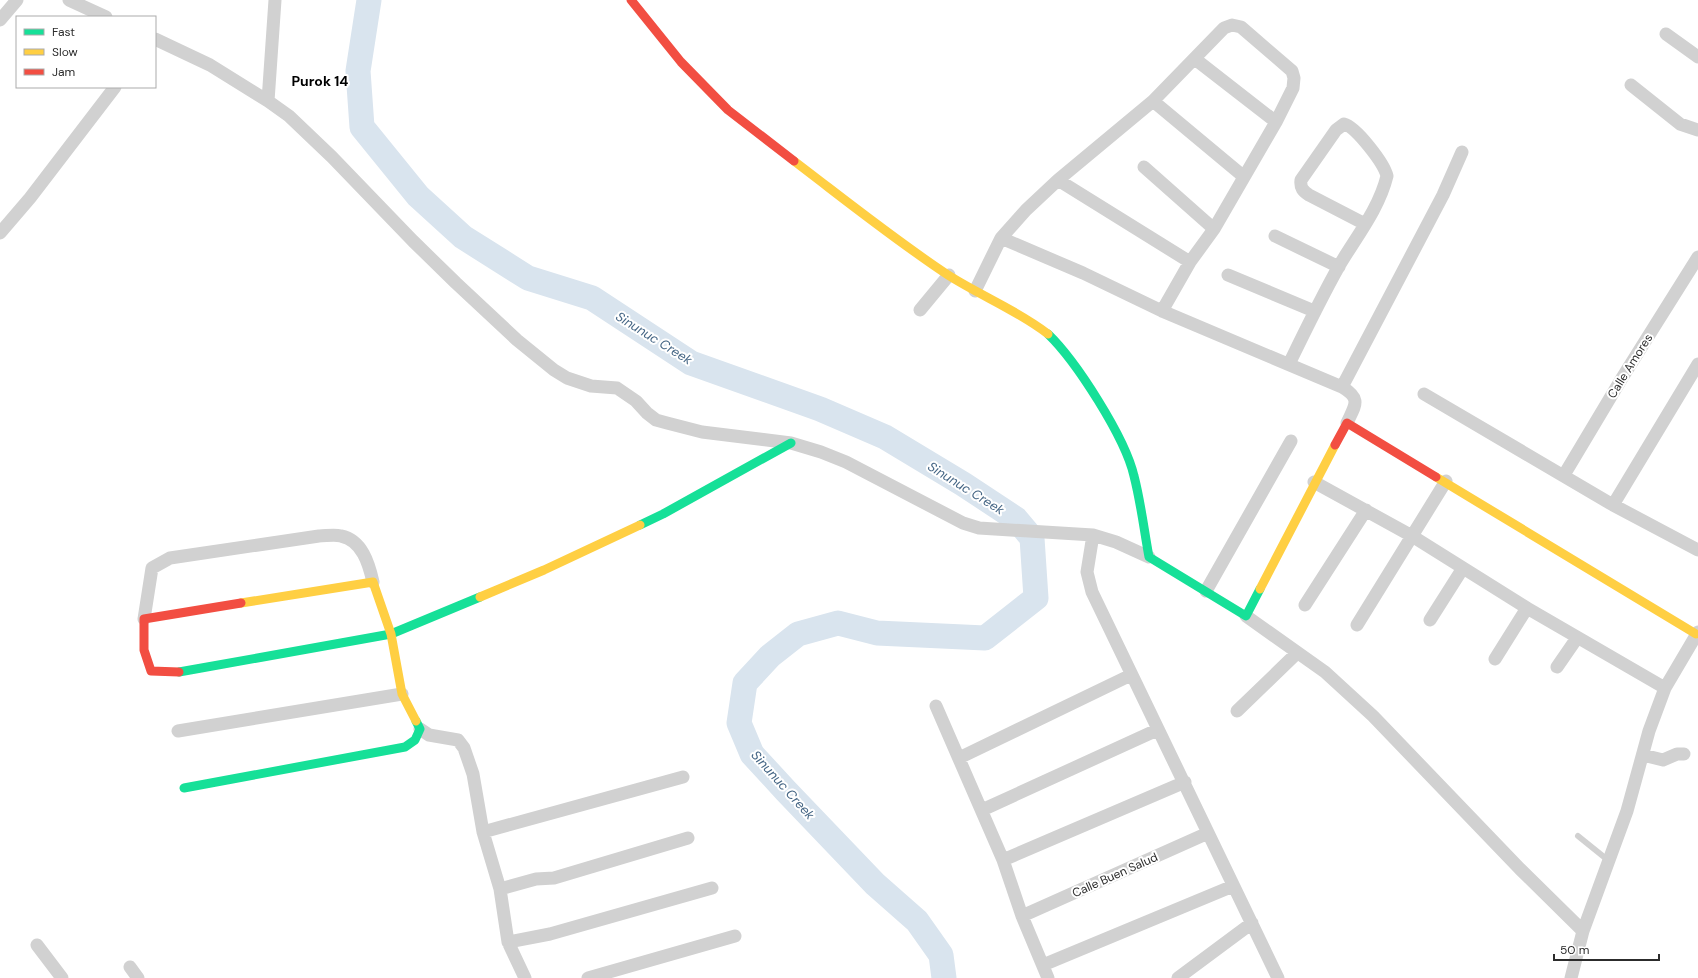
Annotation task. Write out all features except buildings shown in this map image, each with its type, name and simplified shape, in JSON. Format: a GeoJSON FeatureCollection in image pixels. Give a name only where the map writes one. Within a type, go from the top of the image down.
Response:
{"type":"FeatureCollection","features":[{"type":"Feature","properties":{"kind":"street"},"geometry":{"type":"LineString","coordinates":[[0,20],[17,0]]}},
{"type":"Feature","properties":{"kind":"street"},"geometry":{"type":"LineString","coordinates":[[68,0],[104,16]]}},
{"type":"Feature","properties":{"kind":"street"},"geometry":{"type":"LineString","coordinates":[[268,101],[275,0]]}},
{"type":"Feature","properties":{"kind":"street"},"geometry":{"type":"LineString","coordinates":[[631,0],[681,62],[728,110],[875,223],[949,275],[1034,323],[1049,335],[1081,375],[1123,444],[1134,475],[1150,557]]}},
{"type":"Feature","properties":{"kind":"street"},"geometry":{"type":"LineString","coordinates":[[975,291],[1001,238],[1026,210],[1058,180],[1153,101],[1224,28],[1232,25],[1241,27],[1292,71],[1294,78],[1293,88],[1276,122],[1214,229],[1190,262],[1162,311]]}},
{"type":"Feature","properties":{"kind":"street"},"geometry":{"type":"LineString","coordinates":[[1666,34],[1698,57]]}},
{"type":"Feature","properties":{"kind":"street"},"geometry":{"type":"LineString","coordinates":[[156,39],[210,65],[268,101],[289,116],[332,157],[413,242],[516,340],[554,370],[567,378],[591,386],[618,388],[632,397],[656,420],[702,432],[791,443],[821,452],[846,462],[963,523],[979,528],[1092,535],[1116,542],[1150,557],[1206,591],[1246,616],[1325,672],[1373,716],[1520,869],[1583,931]]}},
{"type":"Feature","properties":{"kind":"street"},"geometry":{"type":"LineString","coordinates":[[1195,59],[1276,122]]}},
{"type":"Feature","properties":{"kind":"street"},"geometry":{"type":"LineString","coordinates":[[1631,85],[1680,124],[1698,130]]}},
{"type":"Feature","properties":{"kind":"street"},"geometry":{"type":"LineString","coordinates":[[0,233],[30,198],[114,88]]}},
{"type":"Feature","properties":{"kind":"street"},"geometry":{"type":"LineString","coordinates":[[1153,101],[1244,176]]}},
{"type":"Feature","properties":{"kind":"street"},"geometry":{"type":"LineString","coordinates":[[1289,364],[1314,311],[1365,224],[1378,200],[1387,176],[1383,165],[1368,146],[1351,127],[1344,124],[1336,130],[1301,180],[1300,185],[1309,196],[1365,224]]}},
{"type":"Feature","properties":{"kind":"street"},"geometry":{"type":"LineString","coordinates":[[1342,387],[1443,195],[1462,152]]}},
{"type":"Feature","properties":{"kind":"street"},"geometry":{"type":"LineString","coordinates":[[1144,167],[1214,229]]}},
{"type":"Feature","properties":{"kind":"street"},"geometry":{"type":"LineString","coordinates":[[1058,180],[1190,262]]}},
{"type":"Feature","properties":{"kind":"street"},"geometry":{"type":"LineString","coordinates":[[1275,236],[1339,267]]}},
{"type":"Feature","properties":{"kind":"street"},"geometry":{"type":"LineString","coordinates":[[1001,238],[1083,273],[1162,311],[1342,387],[1353,394],[1355,398],[1354,408],[1347,423],[1314,482],[1246,616]]}},
{"type":"Feature","properties":{"kind":"street","name":"Calle Amores"},"geometry":{"type":"LineString","coordinates":[[1564,475],[1622,378],[1698,257]]}},
{"type":"Feature","properties":{"kind":"street"},"geometry":{"type":"LineString","coordinates":[[920,310],[949,275]]}},
{"type":"Feature","properties":{"kind":"street"},"geometry":{"type":"LineString","coordinates":[[1228,275],[1314,311]]}},
{"type":"Feature","properties":{"kind":"street"},"geometry":{"type":"LineString","coordinates":[[1613,505],[1698,364]]}},
{"type":"Feature","properties":{"kind":"street"},"geometry":{"type":"LineString","coordinates":[[1424,394],[1489,434],[1564,475],[1613,505],[1698,550]]}},
{"type":"Feature","properties":{"kind":"street"},"geometry":{"type":"LineString","coordinates":[[1347,423],[1446,481],[1697,633],[1665,688],[1649,730],[1627,811],[1609,861],[1598,886],[1583,931],[1571,978]]}},
{"type":"Feature","properties":{"kind":"street"},"geometry":{"type":"LineString","coordinates":[[1206,591],[1291,442]]}},
{"type":"Feature","properties":{"kind":"street"},"geometry":{"type":"LineString","coordinates":[[525,978],[508,942],[500,889],[483,832],[473,774],[464,748],[458,740],[429,735],[420,729],[402,694],[391,634],[373,582],[370,566],[363,552],[353,540],[340,535],[319,536],[170,558],[152,568],[144,619],[144,650],[151,671],[168,673],[183,672],[391,634],[544,570],[663,514],[791,443]]}},
{"type":"Feature","properties":{"kind":"street"},"geometry":{"type":"LineString","coordinates":[[1357,625],[1446,481]]}},
{"type":"Feature","properties":{"kind":"street"},"geometry":{"type":"LineString","coordinates":[[1314,482],[1412,536],[1527,608],[1665,688]]}},
{"type":"Feature","properties":{"kind":"street"},"geometry":{"type":"LineString","coordinates":[[1304,605],[1366,510]]}},
{"type":"Feature","properties":{"kind":"street"},"geometry":{"type":"LineString","coordinates":[[1092,535],[1087,572],[1092,592],[1157,730],[1185,782],[1233,886],[1278,978]]}},
{"type":"Feature","properties":{"kind":"street"},"geometry":{"type":"LineString","coordinates":[[1430,620],[1463,568]]}},
{"type":"Feature","properties":{"kind":"street"},"geometry":{"type":"LineString","coordinates":[[144,619],[373,582]]}},
{"type":"Feature","properties":{"kind":"street"},"geometry":{"type":"LineString","coordinates":[[1495,660],[1527,608]]}},
{"type":"Feature","properties":{"kind":"street"},"geometry":{"type":"LineString","coordinates":[[1557,667],[1577,638]]}},
{"type":"Feature","properties":{"kind":"street"},"geometry":{"type":"LineString","coordinates":[[1236,711],[1297,653]]}},
{"type":"Feature","properties":{"kind":"street"},"geometry":{"type":"LineString","coordinates":[[959,758],[1131,675]]}},
{"type":"Feature","properties":{"kind":"street"},"geometry":{"type":"LineString","coordinates":[[178,731],[402,694]]}},
{"type":"Feature","properties":{"kind":"street"},"geometry":{"type":"LineString","coordinates":[[936,706],[1003,860],[1022,916],[1048,978]]}},
{"type":"Feature","properties":{"kind":"street"},"geometry":{"type":"LineString","coordinates":[[184,788],[405,747],[415,740],[420,729]]}},
{"type":"Feature","properties":{"kind":"street"},"geometry":{"type":"LineString","coordinates":[[982,810],[1157,730]]}},
{"type":"Feature","properties":{"kind":"street"},"geometry":{"type":"LineString","coordinates":[[1643,755],[1663,760],[1679,753],[1684,754]]}},
{"type":"Feature","properties":{"kind":"street"},"geometry":{"type":"LineString","coordinates":[[483,832],[684,777]]}},
{"type":"Feature","properties":{"kind":"street"},"geometry":{"type":"LineString","coordinates":[[1003,860],[1185,782]]}},
{"type":"Feature","properties":{"kind":"street","name":"Calle Buen Salud"},"geometry":{"type":"LineString","coordinates":[[1022,916],[1208,833]]}},
{"type":"Feature","properties":{"kind":"street"},"geometry":{"type":"LineString","coordinates":[[500,889],[536,880],[561,876],[688,838]]}},
{"type":"Feature","properties":{"kind":"street"},"geometry":{"type":"LineString","coordinates":[[1043,965],[1233,886]]}},
{"type":"Feature","properties":{"kind":"street"},"geometry":{"type":"LineString","coordinates":[[508,942],[550,934],[712,888]]}},
{"type":"Feature","properties":{"kind":"street"},"geometry":{"type":"LineString","coordinates":[[1178,978],[1252,924]]}},
{"type":"Feature","properties":{"kind":"street"},"geometry":{"type":"LineString","coordinates":[[588,978],[735,936]]}},
{"type":"Feature","properties":{"kind":"street"},"geometry":{"type":"LineString","coordinates":[[37,945],[62,978]]}},
{"type":"Feature","properties":{"kind":"street"},"geometry":{"type":"LineString","coordinates":[[130,967],[138,978]]}},
{"type":"Feature","properties":{"kind":"lane"},"geometry":{"type":"LineString","coordinates":[[1578,836],[1609,861]]}},
{"type":"Feature","properties":{"kind":"waterway","name":"Sinunuc Creek"},"geometry":{"type":"LineString","coordinates":[[369,0],[358,71],[362,127],[418,196],[463,237],[528,278],[592,298],[691,363],[820,409],[885,437],[963,484],[1016,519],[1032,538],[1036,598],[985,638],[877,633],[838,623],[798,634],[770,656],[745,683],[739,723],[752,754],[875,884],[917,921],[941,955],[944,978]]}},
{"type":"Feature","properties":{"kind":"traffic: fast"},"geometry":{"type":"LineString","coordinates":[[1048,334],[1072,362],[1098,400],[1121,441],[1134,476],[1141,506],[1149,557],[1246,616],[1260,589]]}},
{"type":"Feature","properties":{"kind":"traffic: fast"},"geometry":{"type":"LineString","coordinates":[[640,525],[663,514],[791,443]]}},
{"type":"Feature","properties":{"kind":"traffic: fast"},"geometry":{"type":"LineString","coordinates":[[179,672],[391,634],[480,597]]}},
{"type":"Feature","properties":{"kind":"traffic: fast"},"geometry":{"type":"LineString","coordinates":[[184,788],[405,747],[415,740],[420,729],[416,721]]}},
{"type":"Feature","properties":{"kind":"traffic: slow"},"geometry":{"type":"LineString","coordinates":[[794,161],[928,262],[960,283],[1011,310],[1048,334]]}},
{"type":"Feature","properties":{"kind":"traffic: slow"},"geometry":{"type":"LineString","coordinates":[[1260,589],[1335,445]]}},
{"type":"Feature","properties":{"kind":"traffic: slow"},"geometry":{"type":"LineString","coordinates":[[1436,477],[1696,634]]}},
{"type":"Feature","properties":{"kind":"traffic: slow"},"geometry":{"type":"LineString","coordinates":[[480,597],[544,570],[640,525]]}},
{"type":"Feature","properties":{"kind":"traffic: slow"},"geometry":{"type":"LineString","coordinates":[[241,603],[373,582],[391,634],[402,694],[416,721]]}},
{"type":"Feature","properties":{"kind":"traffic: jam"},"geometry":{"type":"LineString","coordinates":[[631,0],[681,62],[728,110],[794,161]]}},
{"type":"Feature","properties":{"kind":"traffic: jam"},"geometry":{"type":"LineString","coordinates":[[1335,445],[1347,423],[1436,477]]}},
{"type":"Feature","properties":{"kind":"traffic: jam"},"geometry":{"type":"LineString","coordinates":[[179,672],[151,671],[144,650],[144,619],[241,603]]}},
{"type":"Feature","properties":{"kind":"district","name":"Purok 14"},"geometry":{"type":"Point","coordinates":[320,81]}}]}
